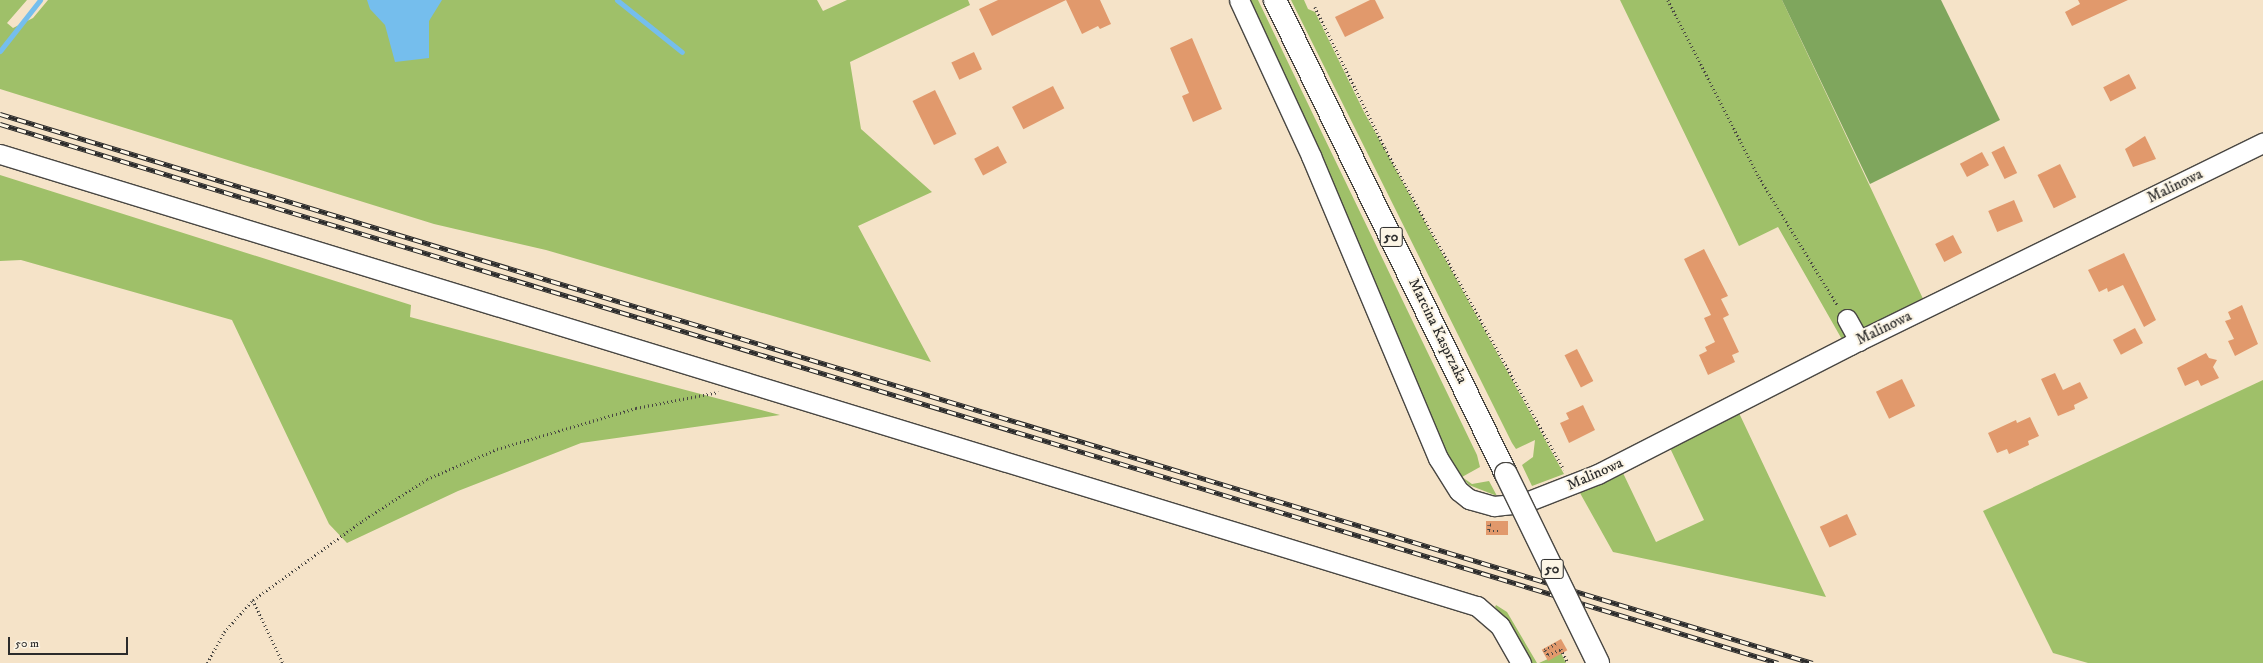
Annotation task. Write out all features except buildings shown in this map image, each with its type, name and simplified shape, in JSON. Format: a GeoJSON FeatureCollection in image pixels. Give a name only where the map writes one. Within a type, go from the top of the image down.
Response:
{"type":"FeatureCollection","features":[{"type":"Feature","properties":{"kind":"main road","name":"Marcina Kasprzaka"},"geometry":{"type":"LineString","coordinates":[[1275,0],[1598,663]]}},
{"type":"Feature","properties":{"kind":"street","name":"Malinowa"},"geometry":{"type":"LineString","coordinates":[[1239,0],[1311,156],[1438,458],[1451,481],[1469,499],[1504,506],[1524,504],[1598,474],[1859,341],[2263,143]]}},
{"type":"Feature","properties":{"kind":"street"},"geometry":{"type":"LineString","coordinates":[[0,154],[1348,564],[1477,606],[1500,626],[1521,663]]}},
{"type":"Feature","properties":{"kind":"street"},"geometry":{"type":"LineString","coordinates":[[1848,319],[1859,341]]}},
{"type":"Feature","properties":{"kind":"path"},"geometry":{"type":"LineString","coordinates":[[1668,0],[1759,177],[1826,290],[1848,319]]}},
{"type":"Feature","properties":{"kind":"path"},"geometry":{"type":"LineString","coordinates":[[1315,7],[1385,148],[1567,476]]}},
{"type":"Feature","properties":{"kind":"path"},"geometry":{"type":"LineString","coordinates":[[207,663],[224,632],[253,600],[362,521],[434,476],[496,449],[636,408],[724,391]]}},
{"type":"Feature","properties":{"kind":"path"},"geometry":{"type":"LineString","coordinates":[[1493,524],[1489,524],[1489,531],[1501,531]]}},
{"type":"Feature","properties":{"kind":"path"},"geometry":{"type":"LineString","coordinates":[[253,600],[283,663]]}},
{"type":"Feature","properties":{"kind":"path"},"geometry":{"type":"LineString","coordinates":[[1556,644],[1545,650],[1548,656],[1561,649],[1568,663]]}},
{"type":"Feature","properties":{"kind":"green space"},"geometry":{"type":"Polygon","coordinates":[[[0,0],[27,0],[7,23],[13,28],[33,18],[48,0],[817,0],[823,11],[847,0],[968,0],[970,5],[850,62],[861,129],[932,192],[858,226],[931,362],[546,250],[434,224],[0,89],[0,0]]]}},
{"type":"Feature","properties":{"kind":"green space"},"geometry":{"type":"Polygon","coordinates":[[[1248,0],[1258,0],[1477,455],[1480,467],[1462,477],[1472,484],[1489,481],[1497,496],[1469,485],[1452,466],[1248,0]]]}},
{"type":"Feature","properties":{"kind":"green space"},"geometry":{"type":"Polygon","coordinates":[[[1291,0],[1304,0],[1308,9],[1315,12],[1364,112],[1564,474],[1532,486],[1522,465],[1533,457],[1535,440],[1516,449],[1512,443],[1291,0]]]}},
{"type":"Feature","properties":{"kind":"green space"},"geometry":{"type":"Polygon","coordinates":[[[1620,0],[1782,0],[1925,303],[1844,343],[1778,227],[1739,246],[1620,0]]]}},
{"type":"Feature","properties":{"kind":"green space"},"geometry":{"type":"Polygon","coordinates":[[[1782,0],[1941,0],[2000,120],[1870,184],[1782,0]]]}},
{"type":"Feature","properties":{"kind":"green space"},"geometry":{"type":"Polygon","coordinates":[[[0,175],[411,305],[410,317],[780,415],[581,443],[458,491],[347,543],[329,524],[232,320],[21,260],[0,261],[0,175]]]}},
{"type":"Feature","properties":{"kind":"green space"},"geometry":{"type":"Polygon","coordinates":[[[2263,380],[2263,663],[2088,663],[2053,653],[1983,511],[2263,380]]]}},
{"type":"Feature","properties":{"kind":"green space"},"geometry":{"type":"Polygon","coordinates":[[[1739,413],[1826,597],[1613,552],[1580,493],[1623,473],[1656,542],[1704,520],[1670,448],[1739,413]]]}},
{"type":"Feature","properties":{"kind":"green space"},"geometry":{"type":"Polygon","coordinates":[[[1496,605],[1507,612],[1537,663],[1532,663],[1511,625],[1495,607],[1496,605]]]}},
{"type":"Feature","properties":{"kind":"green space"},"geometry":{"type":"Polygon","coordinates":[[[1561,653],[1566,663],[1539,663],[1561,653]]]}},
{"type":"Feature","properties":{"kind":"water"},"geometry":{"type":"Polygon","coordinates":[[[367,0],[442,0],[429,21],[429,58],[395,62],[385,25],[370,9],[367,0]]]}},
{"type":"Feature","properties":{"kind":"waterway"},"geometry":{"type":"LineString","coordinates":[[0,51],[40,0]]}},
{"type":"Feature","properties":{"kind":"waterway"},"geometry":{"type":"LineString","coordinates":[[617,0],[682,52]]}},
{"type":"Feature","properties":{"kind":"railway"},"geometry":{"type":"LineString","coordinates":[[0,114],[1813,663]]}},
{"type":"Feature","properties":{"kind":"railway"},"geometry":{"type":"LineString","coordinates":[[0,124],[1778,663]]}}]}
